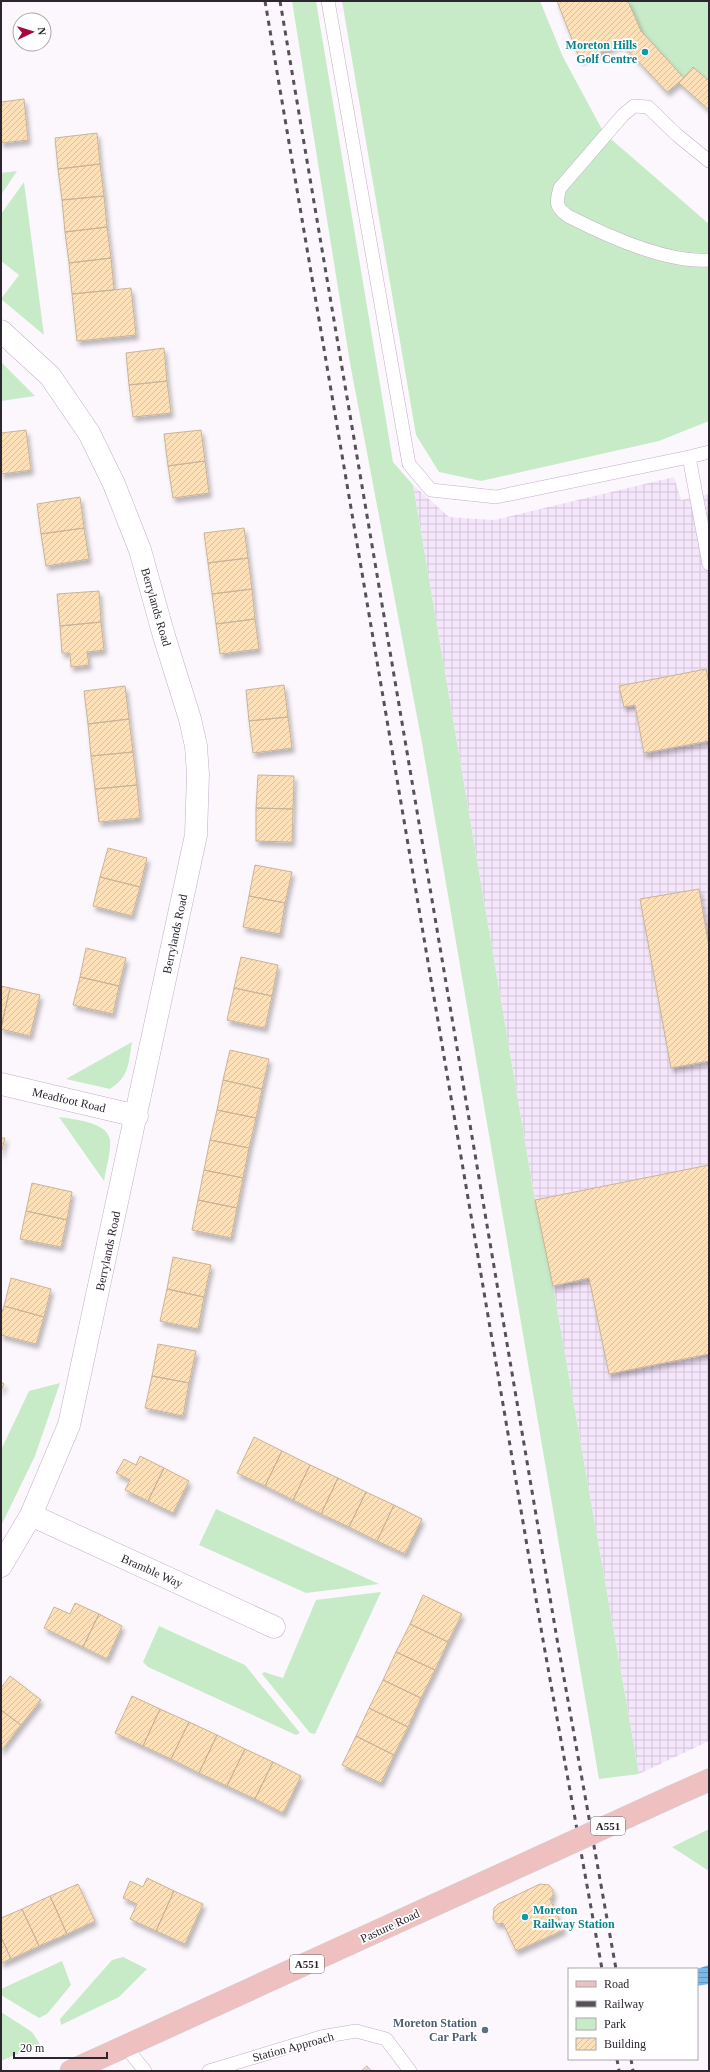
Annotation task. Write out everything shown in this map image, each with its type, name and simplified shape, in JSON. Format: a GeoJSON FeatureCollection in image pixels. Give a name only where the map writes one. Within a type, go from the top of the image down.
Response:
{"type":"FeatureCollection","features":[{"type":"Feature","properties":{"kind":"main road","name":"Pasture Road"},"geometry":{"type":"LineString","coordinates":[[71,2071],[709,1780]]}},
{"type":"Feature","properties":{"kind":"street","name":"Berrylands Road"},"geometry":{"type":"LineString","coordinates":[[1,331],[50,376],[89,433],[114,484],[140,550],[164,636],[190,719],[196,746],[198,806],[196,835],[137,1116],[69,1425],[31,1515],[1,1566]]}},
{"type":"Feature","properties":{"kind":"street","name":"Meadfoot Road"},"geometry":{"type":"LineString","coordinates":[[1,1084],[137,1116]]}},
{"type":"Feature","properties":{"kind":"street","name":"Bramble Way"},"geometry":{"type":"LineString","coordinates":[[31,1515],[274,1627]]}},
{"type":"Feature","properties":{"kind":"lane"},"geometry":{"type":"LineString","coordinates":[[328,1],[409,464],[431,490],[496,497],[709,452]]}},
{"type":"Feature","properties":{"kind":"lane"},"geometry":{"type":"LineString","coordinates":[[709,161],[677,135],[648,107],[634,106],[622,115],[560,188],[557,200],[559,210],[568,216],[626,242],[665,255],[709,260]]}},
{"type":"Feature","properties":{"kind":"lane"},"geometry":{"type":"LineString","coordinates":[[689,457],[709,564]]}},
{"type":"Feature","properties":{"kind":"lane","name":"Station Approach"},"geometry":{"type":"LineString","coordinates":[[209,2071],[321,2037],[356,2031],[386,2039],[410,2071]]}},
{"type":"Feature","properties":{"kind":"lane"},"geometry":{"type":"LineString","coordinates":[[125,2046],[145,2071]]}},
{"type":"Feature","properties":{"kind":"shaded area"},"geometry":{"type":"Polygon","coordinates":[[[674,477],[681,500],[709,494],[709,1741],[639,1774],[553,1286],[535,1200],[413,485],[449,517],[494,520],[674,477]]]}},
{"type":"Feature","properties":{"kind":"green space"},"geometry":{"type":"Polygon","coordinates":[[[292,1],[316,1],[393,462],[413,485],[535,1200],[553,1286],[639,1774],[599,1779],[422,743],[350,363],[292,1]]]}},
{"type":"Feature","properties":{"kind":"green space"},"geometry":{"type":"Polygon","coordinates":[[[342,1],[540,1],[563,57],[604,133],[709,224],[709,421],[659,441],[481,481],[439,472],[416,435],[342,1]]]}},
{"type":"Feature","properties":{"kind":"green space"},"geometry":{"type":"Polygon","coordinates":[[[628,1],[709,1],[709,81],[684,78],[641,31],[628,1]]]}},
{"type":"Feature","properties":{"kind":"green space"},"geometry":{"type":"Polygon","coordinates":[[[17,171],[1,195],[1,173],[17,171]]]}},
{"type":"Feature","properties":{"kind":"green space"},"geometry":{"type":"Polygon","coordinates":[[[24,182],[44,335],[1,299],[19,275],[1,261],[1,214],[24,182]]]}},
{"type":"Feature","properties":{"kind":"green space"},"geometry":{"type":"Polygon","coordinates":[[[1,362],[35,396],[1,401],[1,362]]]}},
{"type":"Feature","properties":{"kind":"green space"},"geometry":{"type":"Polygon","coordinates":[[[132,1042],[129,1063],[125,1074],[117,1084],[110,1089],[66,1079],[132,1042]]]}},
{"type":"Feature","properties":{"kind":"green space"},"geometry":{"type":"Polygon","coordinates":[[[59,1117],[89,1122],[103,1129],[108,1134],[110,1140],[110,1150],[104,1181],[59,1117]]]}},
{"type":"Feature","properties":{"kind":"green space"},"geometry":{"type":"Polygon","coordinates":[[[60,1383],[35,1456],[1,1526],[1,1450],[29,1391],[60,1383]]]}},
{"type":"Feature","properties":{"kind":"green space"},"geometry":{"type":"Polygon","coordinates":[[[216,1509],[379,1584],[306,1593],[199,1545],[216,1509]]]}},
{"type":"Feature","properties":{"kind":"green space"},"geometry":{"type":"Polygon","coordinates":[[[381,1592],[315,1734],[310,1733],[262,1674],[264,1672],[283,1678],[316,1600],[381,1592]]]}},
{"type":"Feature","properties":{"kind":"green space"},"geometry":{"type":"Polygon","coordinates":[[[159,1626],[245,1665],[300,1733],[296,1735],[148,1667],[143,1662],[159,1626]]]}},
{"type":"Feature","properties":{"kind":"green space"},"geometry":{"type":"Polygon","coordinates":[[[709,1829],[709,1871],[672,1847],[709,1829]]]}},
{"type":"Feature","properties":{"kind":"green space"},"geometry":{"type":"Polygon","coordinates":[[[123,1957],[147,1969],[119,1997],[61,2025],[60,2019],[112,1960],[123,1957]]]}},
{"type":"Feature","properties":{"kind":"green space"},"geometry":{"type":"Polygon","coordinates":[[[62,1961],[71,1985],[47,2014],[39,2018],[1,1995],[1,1989],[62,1961]]]}},
{"type":"Feature","properties":{"kind":"green space"},"geometry":{"type":"Polygon","coordinates":[[[1,2012],[32,2032],[40,2044],[1,2061],[1,2012]]]}},
{"type":"Feature","properties":{"kind":"water"},"geometry":{"type":"Polygon","coordinates":[[[709,1965],[709,1984],[698,1986],[698,1969],[709,1965]]]}},
{"type":"Feature","properties":{"kind":"building","name":"Moreton Hills Golf Centre"},"geometry":{"type":"Polygon","coordinates":[[[557,1],[628,1],[641,31],[684,78],[667,92],[622,44],[580,60],[557,1]]]}},
{"type":"Feature","properties":{"kind":"building"},"geometry":{"type":"Polygon","coordinates":[[[693,67],[709,81],[709,110],[679,83],[693,67]]]}},
{"type":"Feature","properties":{"kind":"building"},"geometry":{"type":"Polygon","coordinates":[[[24,99],[28,140],[1,143],[1,102],[24,99]]]}},
{"type":"Feature","properties":{"kind":"building"},"geometry":{"type":"Polygon","coordinates":[[[97,133],[100,164],[58,169],[55,138],[97,133]]]}},
{"type":"Feature","properties":{"kind":"building"},"geometry":{"type":"Polygon","coordinates":[[[100,164],[104,196],[62,200],[58,169],[100,164]]]}},
{"type":"Feature","properties":{"kind":"building"},"geometry":{"type":"Polygon","coordinates":[[[104,196],[107,227],[65,232],[62,200],[104,196]]]}},
{"type":"Feature","properties":{"kind":"building"},"geometry":{"type":"Polygon","coordinates":[[[107,227],[111,258],[69,263],[65,232],[107,227]]]}},
{"type":"Feature","properties":{"kind":"building"},"geometry":{"type":"Polygon","coordinates":[[[111,258],[114,290],[72,294],[69,263],[111,258]]]}},
{"type":"Feature","properties":{"kind":"building"},"geometry":{"type":"Polygon","coordinates":[[[131,288],[136,335],[77,341],[72,294],[131,288]]]}},
{"type":"Feature","properties":{"kind":"building"},"geometry":{"type":"Polygon","coordinates":[[[164,348],[167,381],[129,385],[126,353],[164,348]]]}},
{"type":"Feature","properties":{"kind":"building"},"geometry":{"type":"Polygon","coordinates":[[[167,381],[171,413],[133,417],[129,385],[167,381]]]}},
{"type":"Feature","properties":{"kind":"building"},"geometry":{"type":"Polygon","coordinates":[[[26,430],[31,470],[1,474],[1,433],[26,430]]]}},
{"type":"Feature","properties":{"kind":"building"},"geometry":{"type":"Polygon","coordinates":[[[201,430],[205,461],[168,466],[164,434],[201,430]]]}},
{"type":"Feature","properties":{"kind":"building"},"geometry":{"type":"Polygon","coordinates":[[[205,461],[209,493],[173,498],[168,466],[205,461]]]}},
{"type":"Feature","properties":{"kind":"building"},"geometry":{"type":"Polygon","coordinates":[[[80,497],[84,528],[41,534],[37,504],[80,497]]]}},
{"type":"Feature","properties":{"kind":"building"},"geometry":{"type":"Polygon","coordinates":[[[84,528],[89,559],[46,566],[41,534],[84,528]]]}},
{"type":"Feature","properties":{"kind":"building"},"geometry":{"type":"Polygon","coordinates":[[[244,528],[248,558],[208,563],[204,533],[244,528]]]}},
{"type":"Feature","properties":{"kind":"building"},"geometry":{"type":"Polygon","coordinates":[[[248,558],[252,589],[212,594],[208,563],[248,558]]]}},
{"type":"Feature","properties":{"kind":"building"},"geometry":{"type":"Polygon","coordinates":[[[252,589],[255,619],[216,624],[212,594],[252,589]]]}},
{"type":"Feature","properties":{"kind":"building"},"geometry":{"type":"Polygon","coordinates":[[[99,591],[101,622],[60,626],[57,594],[99,591]]]}},
{"type":"Feature","properties":{"kind":"building"},"geometry":{"type":"Polygon","coordinates":[[[255,619],[259,649],[220,654],[216,624],[255,619]]]}},
{"type":"Feature","properties":{"kind":"building"},"geometry":{"type":"Polygon","coordinates":[[[101,622],[104,650],[87,652],[89,665],[71,667],[70,653],[62,653],[60,626],[101,622]]]}},
{"type":"Feature","properties":{"kind":"building"},"geometry":{"type":"Polygon","coordinates":[[[706,669],[709,684],[709,741],[644,753],[635,705],[624,707],[619,686],[706,669]]]}},
{"type":"Feature","properties":{"kind":"building"},"geometry":{"type":"Polygon","coordinates":[[[284,685],[288,717],[249,721],[246,690],[284,685]]]}},
{"type":"Feature","properties":{"kind":"building"},"geometry":{"type":"Polygon","coordinates":[[[125,686],[129,719],[88,724],[84,691],[125,686]]]}},
{"type":"Feature","properties":{"kind":"building"},"geometry":{"type":"Polygon","coordinates":[[[288,717],[292,748],[253,753],[249,721],[288,717]]]}},
{"type":"Feature","properties":{"kind":"building"},"geometry":{"type":"Polygon","coordinates":[[[129,719],[133,752],[91,756],[88,724],[129,719]]]}},
{"type":"Feature","properties":{"kind":"building"},"geometry":{"type":"Polygon","coordinates":[[[133,752],[137,785],[95,789],[91,756],[133,752]]]}},
{"type":"Feature","properties":{"kind":"building"},"geometry":{"type":"Polygon","coordinates":[[[258,775],[294,776],[293,809],[256,808],[258,775]]]}},
{"type":"Feature","properties":{"kind":"building"},"geometry":{"type":"Polygon","coordinates":[[[137,785],[140,818],[99,822],[95,789],[137,785]]]}},
{"type":"Feature","properties":{"kind":"building"},"geometry":{"type":"Polygon","coordinates":[[[256,808],[293,809],[292,842],[256,841],[256,808]]]}},
{"type":"Feature","properties":{"kind":"building"},"geometry":{"type":"Polygon","coordinates":[[[108,848],[147,858],[140,887],[100,877],[108,848]]]}},
{"type":"Feature","properties":{"kind":"building"},"geometry":{"type":"Polygon","coordinates":[[[255,865],[292,872],[285,903],[249,896],[255,865]]]}},
{"type":"Feature","properties":{"kind":"building"},"geometry":{"type":"Polygon","coordinates":[[[100,877],[140,887],[132,916],[93,906],[100,877]]]}},
{"type":"Feature","properties":{"kind":"building"},"geometry":{"type":"Polygon","coordinates":[[[699,889],[709,947],[709,1061],[671,1068],[640,899],[699,889]]]}},
{"type":"Feature","properties":{"kind":"building"},"geometry":{"type":"Polygon","coordinates":[[[249,896],[285,903],[280,934],[243,927],[249,896]]]}},
{"type":"Feature","properties":{"kind":"building"},"geometry":{"type":"Polygon","coordinates":[[[86,948],[126,958],[119,986],[80,977],[86,948]]]}},
{"type":"Feature","properties":{"kind":"building"},"geometry":{"type":"Polygon","coordinates":[[[241,957],[278,965],[272,996],[234,988],[241,957]]]}},
{"type":"Feature","properties":{"kind":"building"},"geometry":{"type":"Polygon","coordinates":[[[80,977],[119,986],[113,1014],[73,1005],[80,977]]]}},
{"type":"Feature","properties":{"kind":"building"},"geometry":{"type":"Polygon","coordinates":[[[1,986],[10,988],[1,1027],[1,986]]]}},
{"type":"Feature","properties":{"kind":"building"},"geometry":{"type":"Polygon","coordinates":[[[10,988],[40,995],[30,1036],[1,1029],[10,988]]]}},
{"type":"Feature","properties":{"kind":"building"},"geometry":{"type":"Polygon","coordinates":[[[234,988],[272,996],[265,1028],[227,1020],[234,988]]]}},
{"type":"Feature","properties":{"kind":"building"},"geometry":{"type":"Polygon","coordinates":[[[230,1050],[269,1059],[262,1089],[223,1080],[230,1050]]]}},
{"type":"Feature","properties":{"kind":"building"},"geometry":{"type":"Polygon","coordinates":[[[223,1080],[262,1089],[256,1118],[217,1110],[223,1080]]]}},
{"type":"Feature","properties":{"kind":"building"},"geometry":{"type":"Polygon","coordinates":[[[217,1110],[256,1118],[249,1148],[210,1140],[217,1110]]]}},
{"type":"Feature","properties":{"kind":"building"},"geometry":{"type":"Polygon","coordinates":[[[1,1138],[5,1138],[1,1154],[1,1138]]]}},
{"type":"Feature","properties":{"kind":"building"},"geometry":{"type":"Polygon","coordinates":[[[210,1140],[249,1148],[243,1178],[204,1170],[210,1140]]]}},
{"type":"Feature","properties":{"kind":"building"},"geometry":{"type":"Polygon","coordinates":[[[709,1165],[709,1354],[609,1374],[589,1278],[553,1286],[535,1200],[709,1165]]]}},
{"type":"Feature","properties":{"kind":"building"},"geometry":{"type":"Polygon","coordinates":[[[204,1170],[243,1178],[237,1208],[198,1200],[204,1170]]]}},
{"type":"Feature","properties":{"kind":"building"},"geometry":{"type":"Polygon","coordinates":[[[32,1183],[72,1192],[67,1220],[26,1211],[32,1183]]]}},
{"type":"Feature","properties":{"kind":"building"},"geometry":{"type":"Polygon","coordinates":[[[198,1200],[237,1208],[231,1238],[192,1230],[198,1200]]]}},
{"type":"Feature","properties":{"kind":"building"},"geometry":{"type":"Polygon","coordinates":[[[26,1211],[67,1220],[61,1247],[20,1239],[26,1211]]]}},
{"type":"Feature","properties":{"kind":"building"},"geometry":{"type":"Polygon","coordinates":[[[173,1257],[211,1265],[204,1297],[167,1289],[173,1257]]]}},
{"type":"Feature","properties":{"kind":"building"},"geometry":{"type":"Polygon","coordinates":[[[11,1278],[51,1289],[44,1317],[4,1306],[11,1278]]]}},
{"type":"Feature","properties":{"kind":"building"},"geometry":{"type":"Polygon","coordinates":[[[167,1289],[204,1297],[198,1329],[160,1321],[167,1289]]]}},
{"type":"Feature","properties":{"kind":"building"},"geometry":{"type":"Polygon","coordinates":[[[4,1306],[44,1317],[36,1344],[1,1335],[1,1315],[4,1306]]]}},
{"type":"Feature","properties":{"kind":"building"},"geometry":{"type":"Polygon","coordinates":[[[158,1344],[196,1351],[189,1383],[152,1376],[158,1344]]]}},
{"type":"Feature","properties":{"kind":"building"},"geometry":{"type":"Polygon","coordinates":[[[152,1376],[189,1383],[183,1416],[145,1408],[152,1376]]]}},
{"type":"Feature","properties":{"kind":"building"},"geometry":{"type":"Polygon","coordinates":[[[1,1382],[4,1384],[1,1391],[1,1382]]]}},
{"type":"Feature","properties":{"kind":"building"},"geometry":{"type":"Polygon","coordinates":[[[254,1437],[282,1451],[265,1486],[237,1473],[254,1437]]]}},
{"type":"Feature","properties":{"kind":"building"},"geometry":{"type":"Polygon","coordinates":[[[282,1451],[310,1465],[293,1500],[265,1486],[282,1451]]]}},
{"type":"Feature","properties":{"kind":"building"},"geometry":{"type":"Polygon","coordinates":[[[140,1456],[164,1468],[148,1501],[125,1490],[130,1480],[116,1473],[124,1459],[136,1465],[140,1456]]]}},
{"type":"Feature","properties":{"kind":"building"},"geometry":{"type":"Polygon","coordinates":[[[310,1465],[338,1478],[321,1514],[293,1500],[310,1465]]]}},
{"type":"Feature","properties":{"kind":"building"},"geometry":{"type":"Polygon","coordinates":[[[164,1468],[189,1481],[173,1513],[148,1501],[164,1468]]]}},
{"type":"Feature","properties":{"kind":"building"},"geometry":{"type":"Polygon","coordinates":[[[338,1478],[366,1492],[349,1527],[321,1514],[338,1478]]]}},
{"type":"Feature","properties":{"kind":"building"},"geometry":{"type":"Polygon","coordinates":[[[366,1492],[394,1505],[377,1541],[349,1527],[366,1492]]]}},
{"type":"Feature","properties":{"kind":"building"},"geometry":{"type":"Polygon","coordinates":[[[394,1505],[422,1519],[405,1554],[377,1541],[394,1505]]]}},
{"type":"Feature","properties":{"kind":"building"},"geometry":{"type":"Polygon","coordinates":[[[423,1595],[462,1614],[448,1642],[410,1624],[423,1595]]]}},
{"type":"Feature","properties":{"kind":"building"},"geometry":{"type":"Polygon","coordinates":[[[75,1603],[99,1614],[83,1647],[44,1628],[54,1607],[70,1614],[75,1603]]]}},
{"type":"Feature","properties":{"kind":"building"},"geometry":{"type":"Polygon","coordinates":[[[99,1614],[122,1626],[107,1659],[83,1647],[99,1614]]]}},
{"type":"Feature","properties":{"kind":"building"},"geometry":{"type":"Polygon","coordinates":[[[410,1624],[448,1642],[435,1670],[396,1652],[410,1624]]]}},
{"type":"Feature","properties":{"kind":"building"},"geometry":{"type":"Polygon","coordinates":[[[396,1652],[435,1670],[421,1698],[383,1680],[396,1652]]]}},
{"type":"Feature","properties":{"kind":"building"},"geometry":{"type":"Polygon","coordinates":[[[10,1676],[41,1700],[21,1725],[1,1710],[1,1688],[10,1676]]]}},
{"type":"Feature","properties":{"kind":"building"},"geometry":{"type":"Polygon","coordinates":[[[383,1680],[421,1698],[408,1727],[369,1708],[383,1680]]]}},
{"type":"Feature","properties":{"kind":"building"},"geometry":{"type":"Polygon","coordinates":[[[132,1696],[160,1709],[143,1746],[115,1733],[132,1696]]]}},
{"type":"Feature","properties":{"kind":"building"},"geometry":{"type":"Polygon","coordinates":[[[369,1708],[408,1727],[394,1755],[356,1736],[369,1708]]]}},
{"type":"Feature","properties":{"kind":"building"},"geometry":{"type":"Polygon","coordinates":[[[160,1709],[189,1722],[171,1759],[143,1746],[160,1709]]]}},
{"type":"Feature","properties":{"kind":"building"},"geometry":{"type":"Polygon","coordinates":[[[1,1710],[21,1725],[1,1751],[1,1710]]]}},
{"type":"Feature","properties":{"kind":"building"},"geometry":{"type":"Polygon","coordinates":[[[189,1722],[217,1735],[199,1773],[171,1759],[189,1722]]]}},
{"type":"Feature","properties":{"kind":"building"},"geometry":{"type":"Polygon","coordinates":[[[217,1735],[245,1749],[227,1786],[199,1773],[217,1735]]]}},
{"type":"Feature","properties":{"kind":"building"},"geometry":{"type":"Polygon","coordinates":[[[356,1736],[394,1755],[381,1783],[342,1765],[356,1736]]]}},
{"type":"Feature","properties":{"kind":"building"},"geometry":{"type":"Polygon","coordinates":[[[245,1749],[273,1762],[255,1799],[227,1786],[245,1749]]]}},
{"type":"Feature","properties":{"kind":"building"},"geometry":{"type":"Polygon","coordinates":[[[273,1762],[301,1776],[283,1813],[255,1799],[273,1762]]]}},
{"type":"Feature","properties":{"kind":"building"},"geometry":{"type":"Polygon","coordinates":[[[147,1878],[174,1891],[156,1931],[130,1919],[137,1904],[123,1898],[130,1881],[143,1887],[147,1878]]]}},
{"type":"Feature","properties":{"kind":"building"},"geometry":{"type":"Polygon","coordinates":[[[78,1884],[95,1921],[67,1934],[50,1896],[78,1884]]]}},
{"type":"Feature","properties":{"kind":"building","name":"Moreton Railway Station"},"geometry":{"type":"Polygon","coordinates":[[[540,1884],[549,1885],[553,1890],[553,1897],[550,1899],[564,1930],[516,1951],[503,1923],[497,1924],[493,1919],[494,1908],[498,1904],[540,1884]]]}},
{"type":"Feature","properties":{"kind":"building"},"geometry":{"type":"Polygon","coordinates":[[[174,1891],[203,1904],[185,1944],[156,1931],[174,1891]]]}},
{"type":"Feature","properties":{"kind":"building"},"geometry":{"type":"Polygon","coordinates":[[[50,1896],[67,1934],[39,1946],[22,1909],[50,1896]]]}},
{"type":"Feature","properties":{"kind":"building"},"geometry":{"type":"Polygon","coordinates":[[[22,1909],[39,1946],[11,1959],[1,1937],[1,1918],[22,1909]]]}},
{"type":"Feature","properties":{"kind":"building"},"geometry":{"type":"Polygon","coordinates":[[[1,1937],[11,1959],[1,1963],[1,1937]]]}},
{"type":"Feature","properties":{"kind":"building"},"geometry":{"type":"Polygon","coordinates":[[[367,2066],[371,2071],[361,2071],[367,2066]]]}},
{"type":"Feature","properties":{"kind":"railway"},"geometry":{"type":"LineString","coordinates":[[265,1],[543,1640],[602,1968]]}},
{"type":"Feature","properties":{"kind":"railway"},"geometry":{"type":"LineString","coordinates":[[280,1],[557,1639],[616,1968]]}},
{"type":"Feature","properties":{"kind":"railway"},"geometry":{"type":"LineString","coordinates":[[617,2060],[619,2071]]}},
{"type":"Feature","properties":{"kind":"railway"},"geometry":{"type":"LineString","coordinates":[[631,2060],[633,2071]]}},
{"type":"Feature","properties":{"kind":"place","name":"Moreton Hills Golf Centre"},"geometry":{"type":"Point","coordinates":[645,52]}},
{"type":"Feature","properties":{"kind":"place","name":"Moreton Railway Station"},"geometry":{"type":"Point","coordinates":[525,1917]}},
{"type":"Feature","properties":{"kind":"place","name":"Moreton Station Car Park"},"geometry":{"type":"Point","coordinates":[485,2030]}}]}
